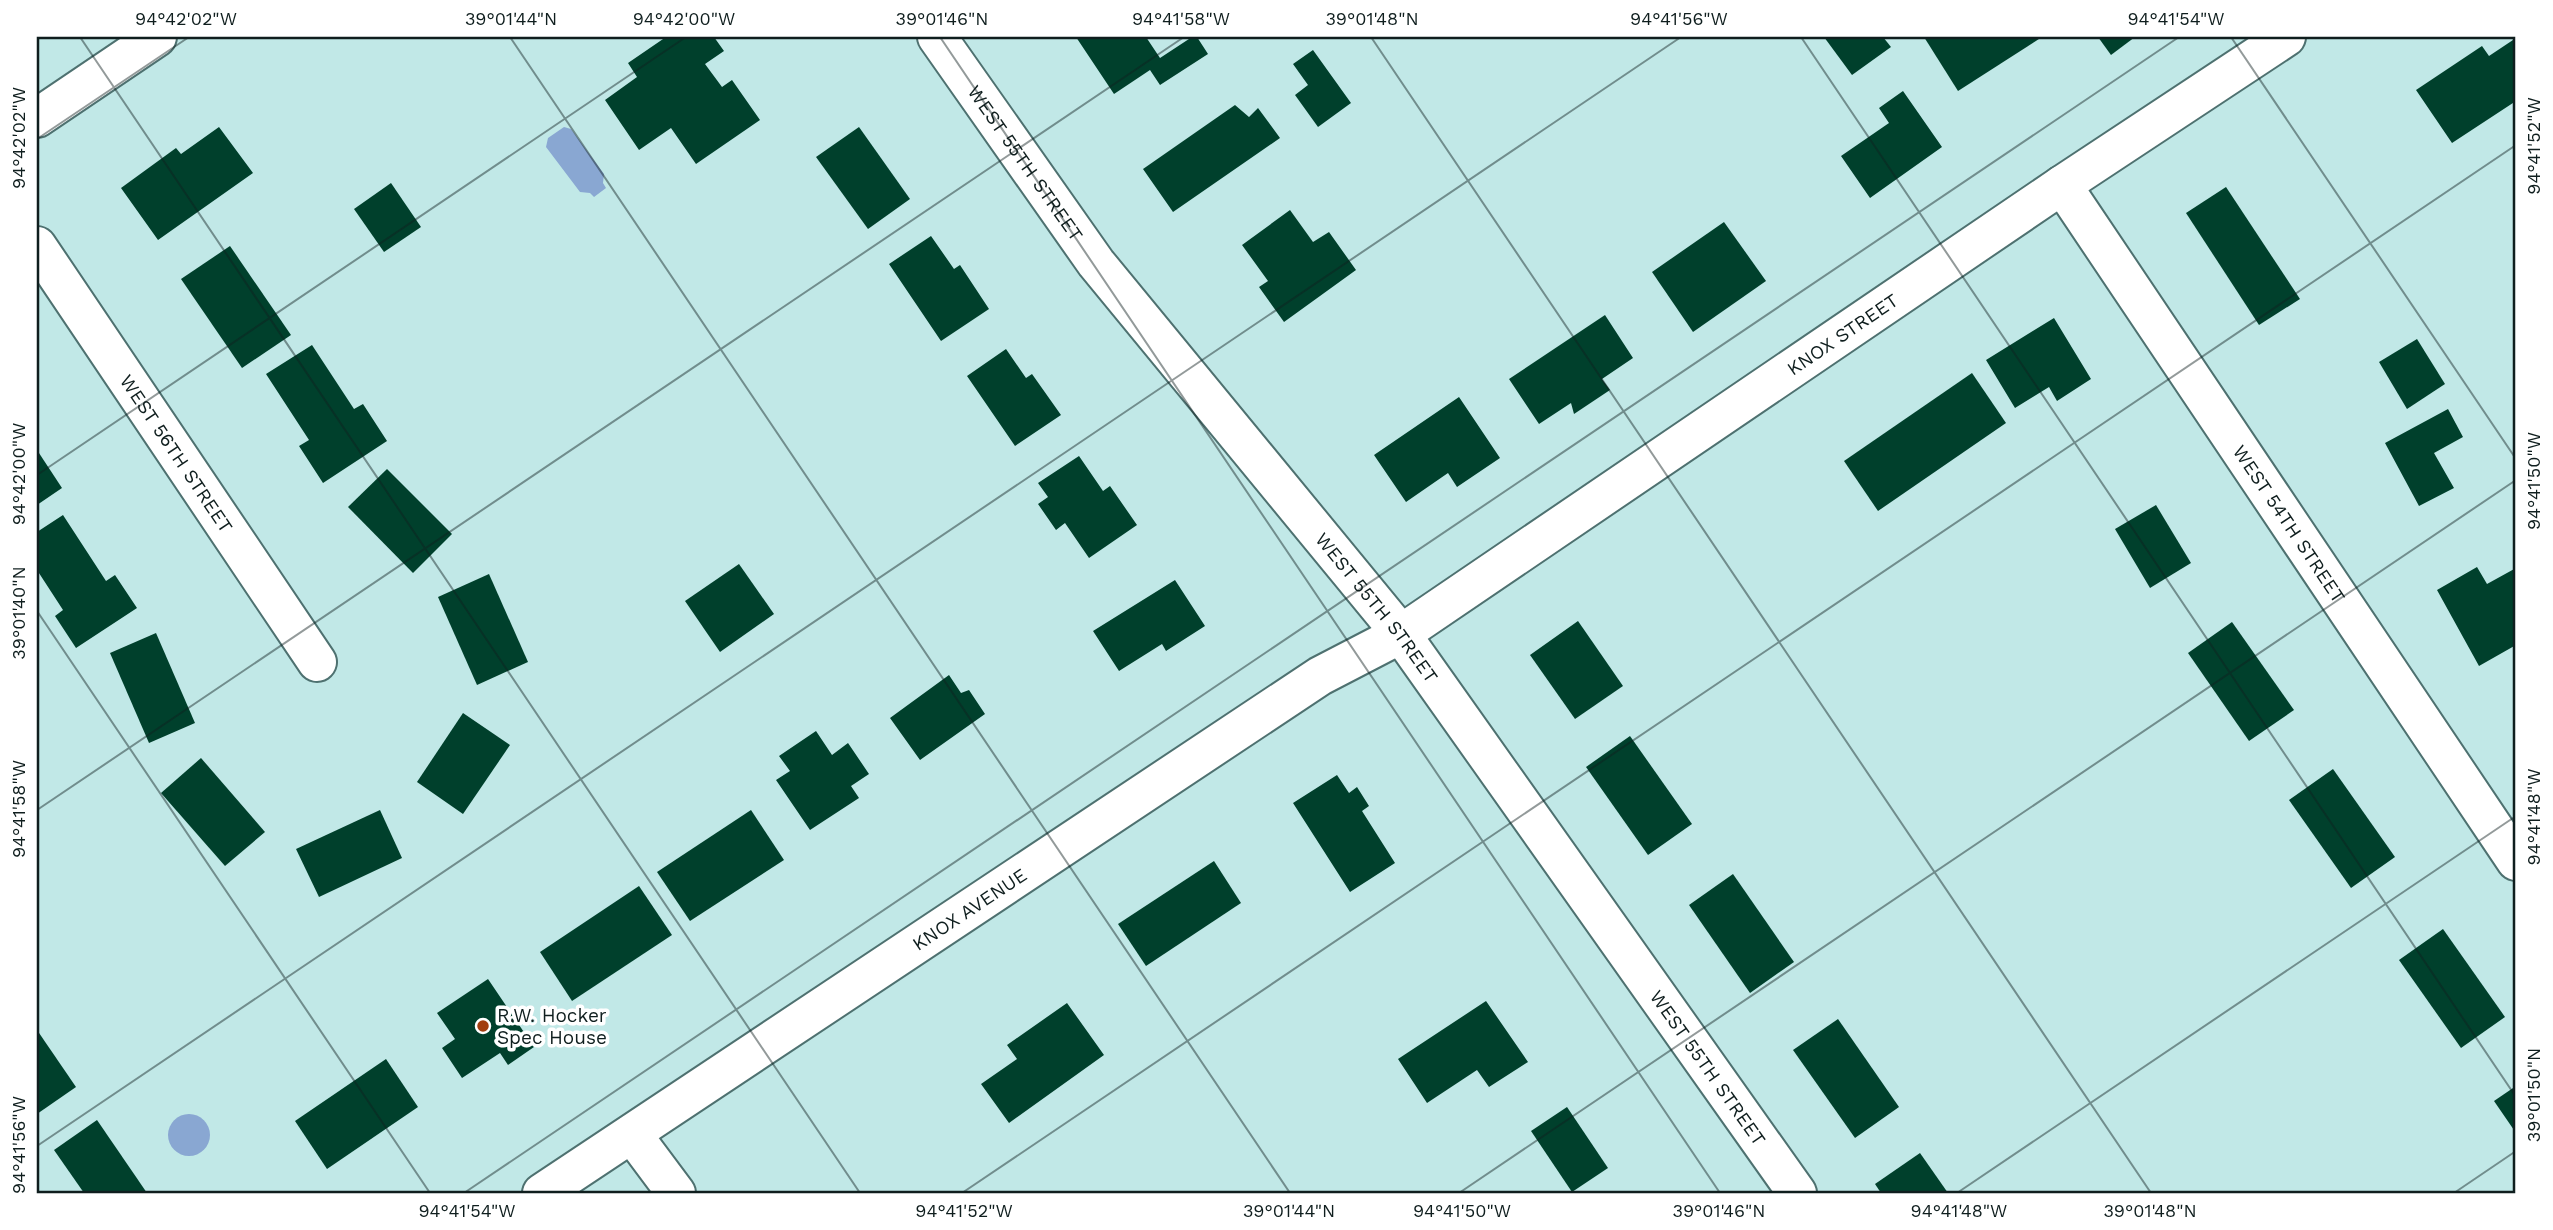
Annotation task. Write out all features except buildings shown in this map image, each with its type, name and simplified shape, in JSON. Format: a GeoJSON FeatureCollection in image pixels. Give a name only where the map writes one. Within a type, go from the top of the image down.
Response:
{"type":"FeatureCollection","features":[{"type":"Feature","properties":{"kind":"street"},"geometry":{"type":"LineString","coordinates":[[37,118],[157,37]]}},
{"type":"Feature","properties":{"kind":"street","name":"WEST 55TH STREET"},"geometry":{"type":"LineString","coordinates":[[937,37],[1096,263],[1401,634],[1797,1193]]}},
{"type":"Feature","properties":{"kind":"street","name":"KNOX STREET"},"geometry":{"type":"LineString","coordinates":[[1401,634],[2062,185],[2286,37]]}},
{"type":"Feature","properties":{"kind":"street","name":"WEST 54TH STREET"},"geometry":{"type":"LineString","coordinates":[[2062,185],[2516,861]]}},
{"type":"Feature","properties":{"kind":"street","name":"WEST 56TH STREET"},"geometry":{"type":"LineString","coordinates":[[37,246],[317,662]]}},
{"type":"Feature","properties":{"kind":"street","name":"KNOX AVENUE"},"geometry":{"type":"LineString","coordinates":[[542,1193],[1320,676],[1401,634]]}},
{"type":"Feature","properties":{"kind":"street"},"geometry":{"type":"LineString","coordinates":[[632,1134],[676,1193]]}},
{"type":"Feature","properties":{"kind":"water"},"geometry":{"type":"Polygon","coordinates":[[[564,127],[571,129],[604,174],[603,183],[606,188],[594,197],[590,193],[580,192],[546,147],[548,138],[564,127]]]}},
{"type":"Feature","properties":{"kind":"water"},"geometry":{"type":"Polygon","coordinates":[[[189,1114],[204,1120],[210,1135],[204,1150],[189,1156],[174,1150],[168,1135],[174,1120],[189,1114]]]}},
{"type":"Feature","properties":{"kind":"place","name":"R.W. Hocker Spec House"},"geometry":{"type":"Point","coordinates":[483,1026]}}]}
